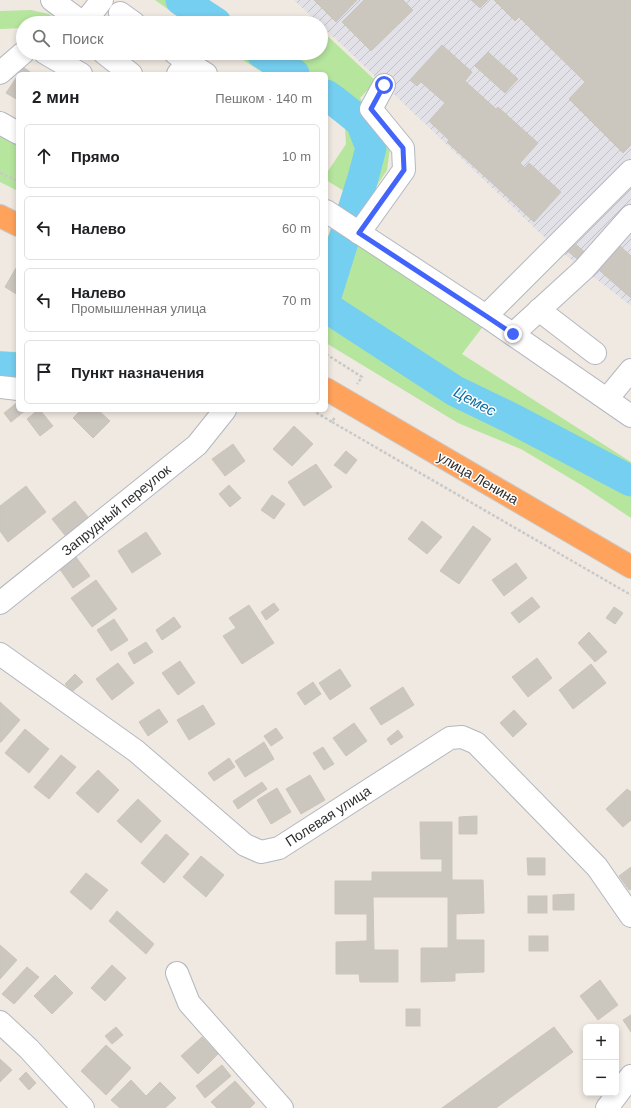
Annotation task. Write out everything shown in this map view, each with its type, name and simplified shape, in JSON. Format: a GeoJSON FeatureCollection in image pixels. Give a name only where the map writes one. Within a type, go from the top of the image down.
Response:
{"type":"FeatureCollection","features":[{"type":"Feature","properties":{"kind":"highway"},"geometry":{"type":"LineString","coordinates":[[0,216],[16,224]]}},
{"type":"Feature","properties":{"kind":"highway","name":"улица Ленина"},"geometry":{"type":"LineString","coordinates":[[328,390],[631,567]]}},
{"type":"Feature","properties":{"kind":"street"},"geometry":{"type":"LineString","coordinates":[[52,0],[74,16]]}},
{"type":"Feature","properties":{"kind":"street"},"geometry":{"type":"LineString","coordinates":[[89,16],[102,0]]}},
{"type":"Feature","properties":{"kind":"street"},"geometry":{"type":"LineString","coordinates":[[0,73],[16,59]]}},
{"type":"Feature","properties":{"kind":"street"},"geometry":{"type":"LineString","coordinates":[[57,60],[78,72]]}},
{"type":"Feature","properties":{"kind":"street"},"geometry":{"type":"LineString","coordinates":[[113,60],[128,72]]}},
{"type":"Feature","properties":{"kind":"street"},"geometry":{"type":"LineString","coordinates":[[180,63],[201,72]]}},
{"type":"Feature","properties":{"kind":"street"},"geometry":{"type":"LineString","coordinates":[[359,233],[404,170],[403,148],[371,109],[384,85]]}},
{"type":"Feature","properties":{"kind":"street"},"geometry":{"type":"LineString","coordinates":[[0,123],[16,132]]}},
{"type":"Feature","properties":{"kind":"street"},"geometry":{"type":"LineString","coordinates":[[486,316],[631,171]]}},
{"type":"Feature","properties":{"kind":"street"},"geometry":{"type":"LineString","coordinates":[[333,216],[513,334],[631,416]]}},
{"type":"Feature","properties":{"kind":"street"},"geometry":{"type":"LineString","coordinates":[[513,334],[584,269],[631,216]]}},
{"type":"Feature","properties":{"kind":"street"},"geometry":{"type":"LineString","coordinates":[[539,310],[596,353]]}},
{"type":"Feature","properties":{"kind":"street"},"geometry":{"type":"LineString","coordinates":[[607,399],[631,370]]}},
{"type":"Feature","properties":{"kind":"street"},"geometry":{"type":"LineString","coordinates":[[0,387],[16,389]]}},
{"type":"Feature","properties":{"kind":"street","name":"Запрудный переулок"},"geometry":{"type":"LineString","coordinates":[[0,603],[197,445],[223,412]]}},
{"type":"Feature","properties":{"kind":"street","name":"Полевая улица"},"geometry":{"type":"LineString","coordinates":[[0,654],[136,751],[245,845],[261,852],[279,848],[450,738],[462,737],[476,743],[597,867],[631,916]]}},
{"type":"Feature","properties":{"kind":"street"},"geometry":{"type":"LineString","coordinates":[[178,973],[189,1003],[282,1108]]}},
{"type":"Feature","properties":{"kind":"street"},"geometry":{"type":"LineString","coordinates":[[0,1022],[29,1049],[83,1108]]}},
{"type":"Feature","properties":{"kind":"street"},"geometry":{"type":"LineString","coordinates":[[607,1108],[631,1076]]}},
{"type":"Feature","properties":{"kind":"path"},"geometry":{"type":"LineString","coordinates":[[0,173],[16,180]]}},
{"type":"Feature","properties":{"kind":"path"},"geometry":{"type":"LineString","coordinates":[[332,422],[631,595]]}},
{"type":"Feature","properties":{"kind":"shaded area"},"geometry":{"type":"Polygon","coordinates":[[[294,0],[631,0],[631,306],[555,247],[328,32],[328,16],[311,16],[294,0]]]}},
{"type":"Feature","properties":{"kind":"green space"},"geometry":{"type":"Polygon","coordinates":[[[155,0],[203,0],[222,11],[218,16],[177,16],[155,0]]]}},
{"type":"Feature","properties":{"kind":"green space"},"geometry":{"type":"Polygon","coordinates":[[[31,10],[49,14],[51,16],[16,16],[16,28],[0,29],[0,11],[31,10]]]}},
{"type":"Feature","properties":{"kind":"green space"},"geometry":{"type":"Polygon","coordinates":[[[328,36],[376,81],[360,98],[390,148],[387,170],[365,204],[328,181],[328,171],[346,144],[345,126],[328,115],[328,72],[262,72],[243,60],[328,60],[328,36]]]}},
{"type":"Feature","properties":{"kind":"green space"},"geometry":{"type":"Polygon","coordinates":[[[0,137],[7,137],[16,142],[16,190],[0,182],[0,137]]]}},
{"type":"Feature","properties":{"kind":"green space"},"geometry":{"type":"Polygon","coordinates":[[[334,227],[484,325],[462,354],[631,462],[631,518],[583,486],[521,449],[458,423],[328,344],[328,236],[334,227]]]}},
{"type":"Feature","properties":{"kind":"green space"},"geometry":{"type":"Polygon","coordinates":[[[0,351],[16,352],[16,384],[0,381],[0,351]]]}},
{"type":"Feature","properties":{"kind":"building"},"geometry":{"type":"Polygon","coordinates":[[[314,0],[357,0],[336,22],[314,0]]]}},
{"type":"Feature","properties":{"kind":"building"},"geometry":{"type":"Polygon","coordinates":[[[364,0],[403,0],[413,10],[371,51],[342,22],[364,0]]]}},
{"type":"Feature","properties":{"kind":"building"},"geometry":{"type":"Polygon","coordinates":[[[471,0],[488,0],[480,8],[471,0]]]}},
{"type":"Feature","properties":{"kind":"building"},"geometry":{"type":"Polygon","coordinates":[[[494,0],[631,0],[631,145],[623,153],[569,99],[585,82],[519,17],[515,21],[494,0]]]}},
{"type":"Feature","properties":{"kind":"building"},"geometry":{"type":"Polygon","coordinates":[[[442,45],[472,72],[465,81],[496,109],[498,107],[538,143],[520,163],[525,168],[503,193],[447,142],[449,140],[429,121],[445,103],[421,82],[417,86],[410,80],[442,45]]]}},
{"type":"Feature","properties":{"kind":"building"},"geometry":{"type":"Polygon","coordinates":[[[488,52],[518,79],[505,93],[475,66],[488,52]]]}},
{"type":"Feature","properties":{"kind":"building"},"geometry":{"type":"Polygon","coordinates":[[[23,67],[30,72],[19,72],[23,67]]]}},
{"type":"Feature","properties":{"kind":"building"},"geometry":{"type":"Polygon","coordinates":[[[16,78],[16,99],[6,93],[16,78]]]}},
{"type":"Feature","properties":{"kind":"building"},"geometry":{"type":"Polygon","coordinates":[[[529,163],[561,192],[534,222],[503,193],[529,163]]]}},
{"type":"Feature","properties":{"kind":"building"},"geometry":{"type":"Polygon","coordinates":[[[572,241],[588,255],[581,262],[565,249],[572,241]]]}},
{"type":"Feature","properties":{"kind":"building"},"geometry":{"type":"Polygon","coordinates":[[[620,246],[631,256],[631,298],[599,270],[620,246]]]}},
{"type":"Feature","properties":{"kind":"building"},"geometry":{"type":"Polygon","coordinates":[[[16,268],[16,294],[5,287],[16,268]]]}},
{"type":"Feature","properties":{"kind":"building"},"geometry":{"type":"Polygon","coordinates":[[[16,404],[16,412],[24,412],[11,422],[4,413],[16,404]]]}},
{"type":"Feature","properties":{"kind":"building"},"geometry":{"type":"Polygon","coordinates":[[[36,412],[42,412],[53,426],[40,436],[27,419],[36,412]]]}},
{"type":"Feature","properties":{"kind":"building"},"geometry":{"type":"Polygon","coordinates":[[[79,412],[100,412],[110,421],[93,438],[73,418],[79,412]]]}},
{"type":"Feature","properties":{"kind":"building"},"geometry":{"type":"Polygon","coordinates":[[[294,426],[313,444],[292,466],[273,449],[294,426]]]}},
{"type":"Feature","properties":{"kind":"building"},"geometry":{"type":"Polygon","coordinates":[[[233,444],[245,461],[225,476],[212,459],[233,444]]]}},
{"type":"Feature","properties":{"kind":"building"},"geometry":{"type":"Polygon","coordinates":[[[346,451],[357,460],[346,474],[334,465],[346,451]]]}},
{"type":"Feature","properties":{"kind":"building"},"geometry":{"type":"Polygon","coordinates":[[[316,464],[332,487],[304,506],[288,482],[316,464]]]}},
{"type":"Feature","properties":{"kind":"building"},"geometry":{"type":"Polygon","coordinates":[[[229,485],[241,498],[230,507],[219,494],[229,485]]]}},
{"type":"Feature","properties":{"kind":"building"},"geometry":{"type":"Polygon","coordinates":[[[26,486],[46,512],[8,542],[0,531],[0,506],[26,486]]]}},
{"type":"Feature","properties":{"kind":"building"},"geometry":{"type":"Polygon","coordinates":[[[272,495],[285,504],[274,519],[261,510],[272,495]]]}},
{"type":"Feature","properties":{"kind":"building"},"geometry":{"type":"Polygon","coordinates":[[[75,501],[92,522],[68,539],[52,519],[75,501]]]}},
{"type":"Feature","properties":{"kind":"building"},"geometry":{"type":"Polygon","coordinates":[[[422,521],[442,537],[427,554],[408,539],[422,521]]]}},
{"type":"Feature","properties":{"kind":"building"},"geometry":{"type":"Polygon","coordinates":[[[473,526],[491,539],[459,584],[440,571],[473,526]]]}},
{"type":"Feature","properties":{"kind":"building"},"geometry":{"type":"Polygon","coordinates":[[[146,532],[161,554],[132,573],[118,551],[146,532]]]}},
{"type":"Feature","properties":{"kind":"building"},"geometry":{"type":"Polygon","coordinates":[[[76,557],[90,576],[73,588],[59,568],[76,557]]]}},
{"type":"Feature","properties":{"kind":"building"},"geometry":{"type":"Polygon","coordinates":[[[516,563],[527,578],[504,596],[492,580],[516,563]]]}},
{"type":"Feature","properties":{"kind":"building"},"geometry":{"type":"Polygon","coordinates":[[[96,580],[117,609],[92,627],[71,598],[96,580]]]}},
{"type":"Feature","properties":{"kind":"building"},"geometry":{"type":"Polygon","coordinates":[[[532,597],[540,607],[519,623],[511,613],[532,597]]]}},
{"type":"Feature","properties":{"kind":"building"},"geometry":{"type":"Polygon","coordinates":[[[274,603],[279,610],[266,620],[261,612],[274,603]]]}},
{"type":"Feature","properties":{"kind":"building"},"geometry":{"type":"Polygon","coordinates":[[[249,605],[274,643],[242,664],[223,636],[236,628],[229,618],[249,605]]]}},
{"type":"Feature","properties":{"kind":"building"},"geometry":{"type":"Polygon","coordinates":[[[614,607],[623,613],[615,624],[606,618],[614,607]]]}},
{"type":"Feature","properties":{"kind":"building"},"geometry":{"type":"Polygon","coordinates":[[[174,617],[181,627],[162,640],[156,630],[174,617]]]}},
{"type":"Feature","properties":{"kind":"building"},"geometry":{"type":"Polygon","coordinates":[[[114,619],[128,640],[111,651],[97,630],[114,619]]]}},
{"type":"Feature","properties":{"kind":"building"},"geometry":{"type":"Polygon","coordinates":[[[589,632],[607,652],[595,662],[578,643],[589,632]]]}},
{"type":"Feature","properties":{"kind":"building"},"geometry":{"type":"Polygon","coordinates":[[[146,642],[153,652],[134,664],[128,653],[146,642]]]}},
{"type":"Feature","properties":{"kind":"building"},"geometry":{"type":"Polygon","coordinates":[[[537,658],[552,678],[528,697],[512,677],[537,658]]]}},
{"type":"Feature","properties":{"kind":"building"},"geometry":{"type":"Polygon","coordinates":[[[180,661],[195,683],[178,695],[162,673],[180,661]]]}},
{"type":"Feature","properties":{"kind":"building"},"geometry":{"type":"Polygon","coordinates":[[[118,663],[134,683],[112,700],[96,679],[118,663]]]}},
{"type":"Feature","properties":{"kind":"building"},"geometry":{"type":"Polygon","coordinates":[[[591,664],[606,683],[573,709],[559,690],[591,664]]]}},
{"type":"Feature","properties":{"kind":"building"},"geometry":{"type":"Polygon","coordinates":[[[340,669],[351,686],[330,700],[319,683],[340,669]]]}},
{"type":"Feature","properties":{"kind":"building"},"geometry":{"type":"Polygon","coordinates":[[[75,674],[83,682],[72,692],[65,684],[75,674]]]}},
{"type":"Feature","properties":{"kind":"building"},"geometry":{"type":"Polygon","coordinates":[[[313,682],[321,694],[305,705],[297,693],[313,682]]]}},
{"type":"Feature","properties":{"kind":"building"},"geometry":{"type":"Polygon","coordinates":[[[403,687],[414,705],[381,725],[370,708],[403,687]]]}},
{"type":"Feature","properties":{"kind":"building"},"geometry":{"type":"Polygon","coordinates":[[[0,702],[20,720],[1,742],[0,742],[0,702]]]}},
{"type":"Feature","properties":{"kind":"building"},"geometry":{"type":"Polygon","coordinates":[[[203,705],[215,724],[189,740],[177,720],[203,705]]]}},
{"type":"Feature","properties":{"kind":"building"},"geometry":{"type":"Polygon","coordinates":[[[159,709],[168,722],[148,736],[139,722],[159,709]]]}},
{"type":"Feature","properties":{"kind":"building"},"geometry":{"type":"Polygon","coordinates":[[[514,710],[527,724],[513,737],[500,723],[514,710]]]}},
{"type":"Feature","properties":{"kind":"building"},"geometry":{"type":"Polygon","coordinates":[[[354,723],[367,741],[346,756],[333,738],[354,723]]]}},
{"type":"Feature","properties":{"kind":"building"},"geometry":{"type":"Polygon","coordinates":[[[276,728],[283,738],[271,746],[264,736],[276,728]]]}},
{"type":"Feature","properties":{"kind":"building"},"geometry":{"type":"Polygon","coordinates":[[[25,729],[49,749],[29,773],[5,753],[25,729]]]}},
{"type":"Feature","properties":{"kind":"building"},"geometry":{"type":"Polygon","coordinates":[[[398,730],[403,737],[391,745],[387,739],[398,730]]]}},
{"type":"Feature","properties":{"kind":"building"},"geometry":{"type":"Polygon","coordinates":[[[264,742],[274,759],[245,777],[235,761],[264,742]]]}},
{"type":"Feature","properties":{"kind":"building"},"geometry":{"type":"Polygon","coordinates":[[[323,747],[334,764],[324,770],[313,753],[323,747]]]}},
{"type":"Feature","properties":{"kind":"building"},"geometry":{"type":"Polygon","coordinates":[[[61,755],[76,767],[49,799],[34,787],[61,755]]]}},
{"type":"Feature","properties":{"kind":"building"},"geometry":{"type":"Polygon","coordinates":[[[229,758],[235,767],[214,781],[208,773],[229,758]]]}},
{"type":"Feature","properties":{"kind":"building"},"geometry":{"type":"Polygon","coordinates":[[[98,770],[119,790],[98,813],[76,793],[98,770]]]}},
{"type":"Feature","properties":{"kind":"building"},"geometry":{"type":"Polygon","coordinates":[[[310,775],[325,800],[301,814],[286,789],[310,775]]]}},
{"type":"Feature","properties":{"kind":"building"},"geometry":{"type":"Polygon","coordinates":[[[262,782],[267,789],[238,809],[233,801],[262,782]]]}},
{"type":"Feature","properties":{"kind":"building"},"geometry":{"type":"Polygon","coordinates":[[[277,788],[291,812],[271,824],[257,800],[277,788]]]}},
{"type":"Feature","properties":{"kind":"building"},"geometry":{"type":"Polygon","coordinates":[[[627,789],[631,792],[631,820],[623,827],[606,809],[627,789]]]}},
{"type":"Feature","properties":{"kind":"building"},"geometry":{"type":"Polygon","coordinates":[[[138,799],[161,821],[141,843],[117,821],[138,799]]]}},
{"type":"Feature","properties":{"kind":"building"},"geometry":{"type":"Polygon","coordinates":[[[477,816],[477,834],[459,834],[459,817],[477,816]]]}},
{"type":"Feature","properties":{"kind":"building"},"geometry":{"type":"Polygon","coordinates":[[[420,822],[452,822],[452,880],[483,880],[484,913],[456,914],[456,940],[484,940],[484,972],[455,973],[455,981],[421,982],[421,948],[448,948],[448,897],[373,897],[374,950],[398,950],[398,982],[360,982],[359,974],[336,974],[336,942],[367,941],[367,914],[335,914],[335,881],[372,881],[372,872],[442,872],[442,859],[421,859],[420,822]]]}},
{"type":"Feature","properties":{"kind":"building"},"geometry":{"type":"Polygon","coordinates":[[[166,834],[189,854],[164,883],[141,863],[166,834]]]}},
{"type":"Feature","properties":{"kind":"building"},"geometry":{"type":"Polygon","coordinates":[[[201,856],[224,875],[206,897],[183,877],[201,856]]]}},
{"type":"Feature","properties":{"kind":"building"},"geometry":{"type":"Polygon","coordinates":[[[527,858],[545,858],[545,875],[528,875],[527,858]]]}},
{"type":"Feature","properties":{"kind":"building"},"geometry":{"type":"Polygon","coordinates":[[[631,867],[631,889],[629,890],[619,876],[631,867]]]}},
{"type":"Feature","properties":{"kind":"building"},"geometry":{"type":"Polygon","coordinates":[[[86,873],[108,890],[91,910],[70,892],[86,873]]]}},
{"type":"Feature","properties":{"kind":"building"},"geometry":{"type":"Polygon","coordinates":[[[574,894],[574,910],[553,910],[553,895],[574,894]]]}},
{"type":"Feature","properties":{"kind":"building"},"geometry":{"type":"Polygon","coordinates":[[[528,896],[547,896],[547,913],[528,913],[528,896]]]}},
{"type":"Feature","properties":{"kind":"building"},"geometry":{"type":"Polygon","coordinates":[[[117,911],[154,944],[146,954],[109,921],[117,911]]]}},
{"type":"Feature","properties":{"kind":"building"},"geometry":{"type":"Polygon","coordinates":[[[529,936],[548,936],[548,951],[529,951],[529,936]]]}},
{"type":"Feature","properties":{"kind":"building"},"geometry":{"type":"Polygon","coordinates":[[[0,945],[17,960],[0,979],[0,945]]]}},
{"type":"Feature","properties":{"kind":"building"},"geometry":{"type":"Polygon","coordinates":[[[112,965],[126,978],[105,1001],[91,988],[112,965]]]}},
{"type":"Feature","properties":{"kind":"building"},"geometry":{"type":"Polygon","coordinates":[[[27,967],[39,977],[14,1004],[2,994],[27,967]]]}},
{"type":"Feature","properties":{"kind":"building"},"geometry":{"type":"Polygon","coordinates":[[[55,975],[73,993],[52,1014],[34,996],[55,975]]]}},
{"type":"Feature","properties":{"kind":"building"},"geometry":{"type":"Polygon","coordinates":[[[600,980],[618,1005],[598,1020],[580,996],[600,980]]]}},
{"type":"Feature","properties":{"kind":"building"},"geometry":{"type":"Polygon","coordinates":[[[406,1009],[420,1009],[420,1026],[406,1026],[406,1009]]]}},
{"type":"Feature","properties":{"kind":"building"},"geometry":{"type":"Polygon","coordinates":[[[631,1015],[631,1032],[623,1020],[631,1015]]]}},
{"type":"Feature","properties":{"kind":"building"},"geometry":{"type":"Polygon","coordinates":[[[116,1027],[123,1035],[112,1044],[105,1036],[116,1027]]]}},
{"type":"Feature","properties":{"kind":"building"},"geometry":{"type":"Polygon","coordinates":[[[554,1027],[573,1052],[496,1108],[442,1108],[554,1027]]]}},
{"type":"Feature","properties":{"kind":"building"},"geometry":{"type":"Polygon","coordinates":[[[202,1037],[218,1054],[198,1074],[181,1056],[202,1037]]]}},
{"type":"Feature","properties":{"kind":"building"},"geometry":{"type":"Polygon","coordinates":[[[106,1045],[131,1068],[106,1095],[81,1071],[106,1045]]]}},
{"type":"Feature","properties":{"kind":"building"},"geometry":{"type":"Polygon","coordinates":[[[0,1059],[12,1070],[0,1082],[0,1059]]]}},
{"type":"Feature","properties":{"kind":"building"},"geometry":{"type":"Polygon","coordinates":[[[222,1065],[231,1076],[205,1098],[196,1086],[222,1065]]]}},
{"type":"Feature","properties":{"kind":"building"},"geometry":{"type":"Polygon","coordinates":[[[26,1072],[36,1083],[29,1090],[19,1079],[26,1072]]]}},
{"type":"Feature","properties":{"kind":"building"},"geometry":{"type":"Polygon","coordinates":[[[131,1080],[146,1096],[160,1082],[176,1098],[165,1108],[120,1108],[111,1100],[131,1080]]]}},
{"type":"Feature","properties":{"kind":"building"},"geometry":{"type":"Polygon","coordinates":[[[235,1081],[255,1103],[250,1108],[217,1108],[211,1102],[235,1081]]]}},
{"type":"Feature","properties":{"kind":"waterway","name":"Цемес"},"geometry":{"type":"LineString","coordinates":[[181,0],[205,16]]}},
{"type":"Feature","properties":{"kind":"waterway","name":"Цемес"},"geometry":{"type":"LineString","coordinates":[[273,60],[291,72]]}},
{"type":"Feature","properties":{"kind":"waterway","name":"Цемес"},"geometry":{"type":"LineString","coordinates":[[328,96],[361,122],[371,148],[328,290]]}},
{"type":"Feature","properties":{"kind":"waterway","name":"Цемес"},"geometry":{"type":"LineString","coordinates":[[328,308],[455,391],[513,419],[631,481]]}},
{"type":"Feature","properties":{"kind":"waterway","name":"Цемес"},"geometry":{"type":"LineString","coordinates":[[0,367],[16,368]]}},
{"type":"Feature","properties":{"kind":"route"},"geometry":{"type":"LineString","coordinates":[[384,85],[371,109],[403,148],[404,170],[359,233],[513,334]]}}]}
